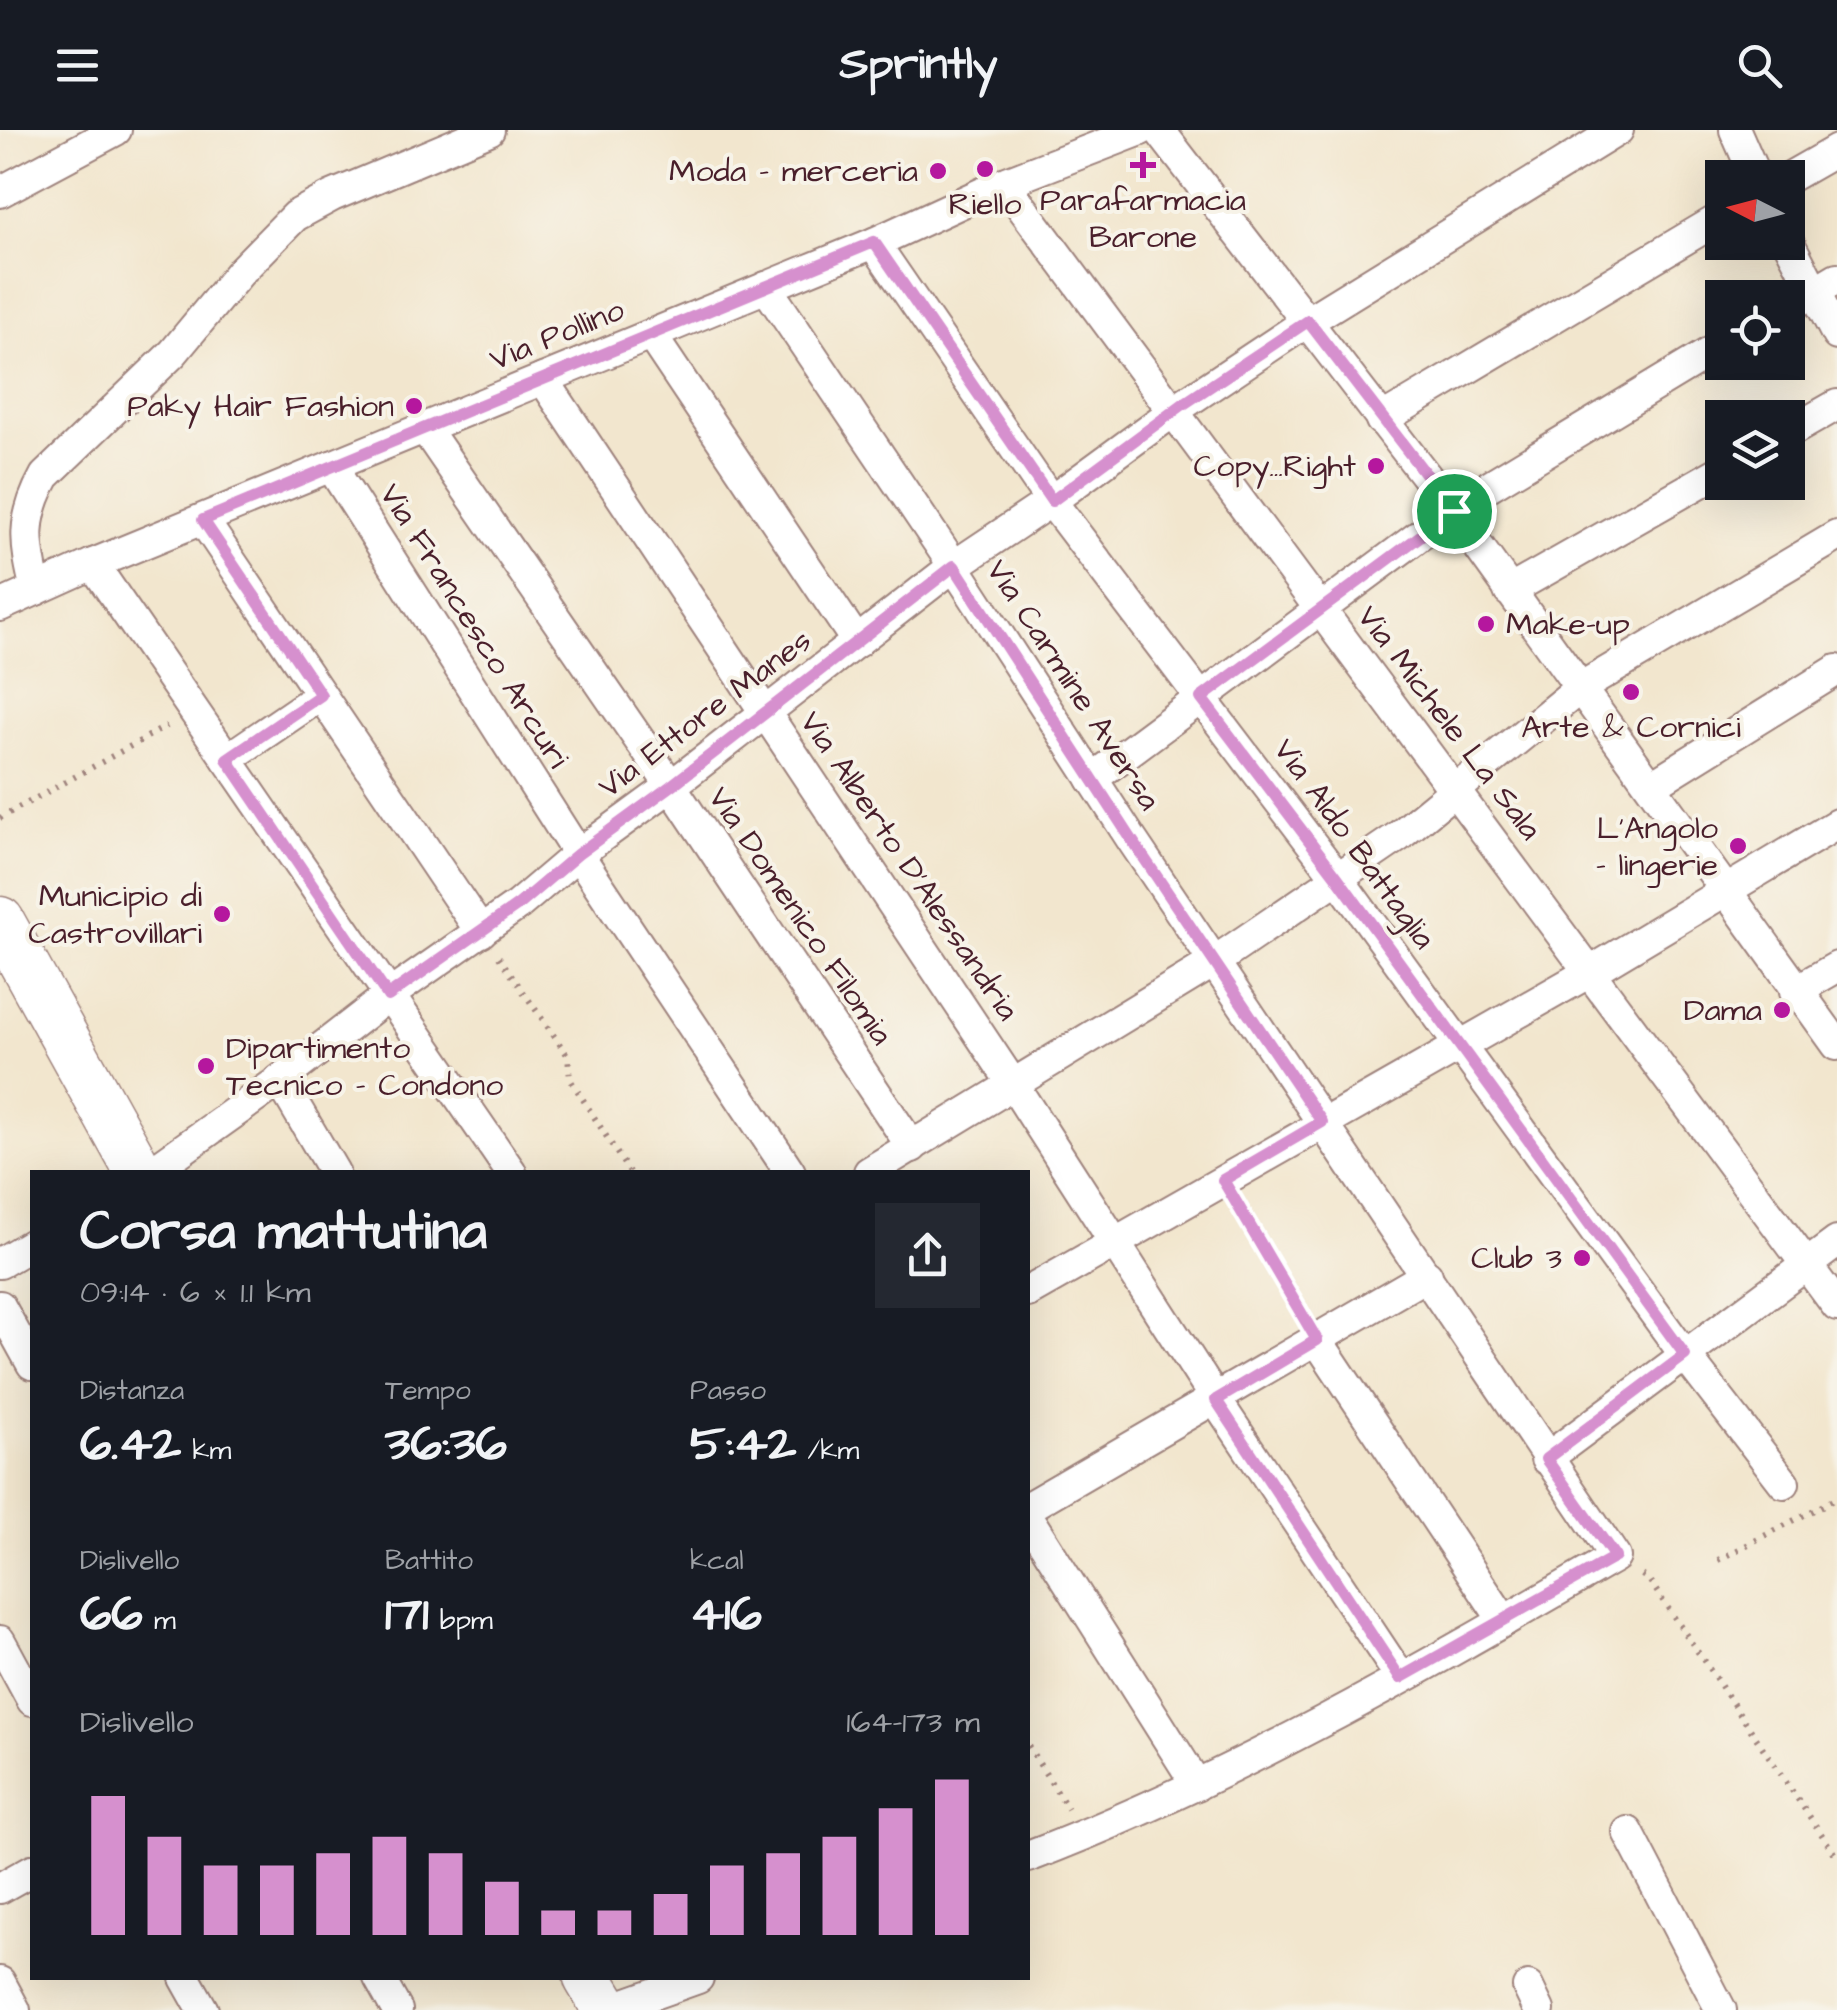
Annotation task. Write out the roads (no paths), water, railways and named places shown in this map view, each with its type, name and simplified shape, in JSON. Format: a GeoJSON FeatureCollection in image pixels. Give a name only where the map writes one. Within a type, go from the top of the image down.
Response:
{"type":"FeatureCollection","features":[{"type":"Feature","properties":{"kind":"main road"},"geometry":{"type":"LineString","coordinates":[[0,921],[138,1170]]}},
{"type":"Feature","properties":{"kind":"main road"},"geometry":{"type":"LineString","coordinates":[[589,1980],[608,2010]]}},
{"type":"Feature","properties":{"kind":"street"},"geometry":{"type":"LineString","coordinates":[[0,192],[60,143],[116,130]]}},
{"type":"Feature","properties":{"kind":"street"},"geometry":{"type":"LineString","coordinates":[[36,590],[25,546],[30,509],[45,476],[174,353],[295,216],[332,196],[489,130]]}},
{"type":"Feature","properties":{"kind":"street","name":"Via Pollino"},"geometry":{"type":"LineString","coordinates":[[0,606],[93,564],[874,242],[1004,183],[1141,130]]}},
{"type":"Feature","properties":{"kind":"street"},"geometry":{"type":"LineString","coordinates":[[1158,130],[1454,511],[1837,1046]]}},
{"type":"Feature","properties":{"kind":"street","name":"Via Ettore Manes"},"geometry":{"type":"LineString","coordinates":[[154,1170],[481,932],[954,566],[1308,321],[1618,130]]}},
{"type":"Feature","properties":{"kind":"street"},"geometry":{"type":"LineString","coordinates":[[1735,130],[1748,160]]}},
{"type":"Feature","properties":{"kind":"street"},"geometry":{"type":"LineString","coordinates":[[1805,168],[1837,150]]}},
{"type":"Feature","properties":{"kind":"street","name":"Via Michele La Sala"},"geometry":{"type":"LineString","coordinates":[[1004,183],[1837,1306]]}},
{"type":"Feature","properties":{"kind":"street"},"geometry":{"type":"LineString","coordinates":[[1381,420],[1705,227]]}},
{"type":"Feature","properties":{"kind":"street","name":"Via Aldo Battaglia"},"geometry":{"type":"LineString","coordinates":[[874,242],[1052,501],[1337,877],[1685,1355],[1784,1483]]}},
{"type":"Feature","properties":{"kind":"street"},"geometry":{"type":"LineString","coordinates":[[1805,260],[1826,284],[1837,335]]}},
{"type":"Feature","properties":{"kind":"street","name":"Via Carmine Aversa"},"geometry":{"type":"LineString","coordinates":[[766,286],[1214,962],[1313,1128],[1427,1276]]}},
{"type":"Feature","properties":{"kind":"street"},"geometry":{"type":"LineString","coordinates":[[652,335],[858,642]]}},
{"type":"Feature","properties":{"kind":"street"},"geometry":{"type":"LineString","coordinates":[[1092,779],[1454,511],[1705,356]]}},
{"type":"Feature","properties":{"kind":"street","name":"Via Alberto D'Alessandria"},"geometry":{"type":"LineString","coordinates":[[543,379],[1115,1243],[1226,1393]]}},
{"type":"Feature","properties":{"kind":"street"},"geometry":{"type":"LineString","coordinates":[[1805,424],[1837,405]]}},
{"type":"Feature","properties":{"kind":"street","name":"Via Domenico Filomia"},"geometry":{"type":"LineString","coordinates":[[424,427],[671,786],[912,1147]]}},
{"type":"Feature","properties":{"kind":"street","name":"Via Francesco Arcuri"},"geometry":{"type":"LineString","coordinates":[[331,466],[578,854],[789,1170]]}},
{"type":"Feature","properties":{"kind":"street"},"geometry":{"type":"LineString","coordinates":[[1509,591],[1705,480]]}},
{"type":"Feature","properties":{"kind":"street"},"geometry":{"type":"LineString","coordinates":[[203,520],[481,932]]}},
{"type":"Feature","properties":{"kind":"street"},"geometry":{"type":"LineString","coordinates":[[872,1170],[1214,962],[1457,791],[1580,688],[1837,536]]}},
{"type":"Feature","properties":{"kind":"street"},"geometry":{"type":"LineString","coordinates":[[93,564],[502,1170]]}},
{"type":"Feature","properties":{"kind":"street"},"geometry":{"type":"LineString","coordinates":[[1652,785],[1837,670]]}},
{"type":"Feature","properties":{"kind":"street"},"geometry":{"type":"LineString","coordinates":[[227,759],[321,695]]}},
{"type":"Feature","properties":{"kind":"street"},"geometry":{"type":"LineString","coordinates":[[1030,1291],[1588,973],[1837,824]]}},
{"type":"Feature","properties":{"kind":"street"},"geometry":{"type":"LineString","coordinates":[[1796,991],[1837,967]]}},
{"type":"Feature","properties":{"kind":"street"},"geometry":{"type":"LineString","coordinates":[[280,1080],[333,1170]]}},
{"type":"Feature","properties":{"kind":"street"},"geometry":{"type":"LineString","coordinates":[[1546,1459],[1837,1242]]}},
{"type":"Feature","properties":{"kind":"street"},"geometry":{"type":"LineString","coordinates":[[0,1263],[30,1245]]}},
{"type":"Feature","properties":{"kind":"street"},"geometry":{"type":"LineString","coordinates":[[1030,1507],[1427,1276],[1615,1557],[1400,1678],[1196,1785],[1030,1857]]}},
{"type":"Feature","properties":{"kind":"street"},"geometry":{"type":"LineString","coordinates":[[0,1306],[30,1360]]}},
{"type":"Feature","properties":{"kind":"street"},"geometry":{"type":"LineString","coordinates":[[1317,1340],[1504,1621]]}},
{"type":"Feature","properties":{"kind":"street"},"geometry":{"type":"LineString","coordinates":[[1226,1393],[1400,1678]]}},
{"type":"Feature","properties":{"kind":"street"},"geometry":{"type":"LineString","coordinates":[[1030,1521],[1196,1785]]}},
{"type":"Feature","properties":{"kind":"street"},"geometry":{"type":"LineString","coordinates":[[0,1642],[30,1696]]}},
{"type":"Feature","properties":{"kind":"street"},"geometry":{"type":"LineString","coordinates":[[1628,1832],[1720,2010]]}},
{"type":"Feature","properties":{"kind":"street"},"geometry":{"type":"LineString","coordinates":[[0,1888],[30,1871]]}},
{"type":"Feature","properties":{"kind":"street"},"geometry":{"type":"LineString","coordinates":[[186,1980],[203,2010]]}},
{"type":"Feature","properties":{"kind":"street"},"geometry":{"type":"LineString","coordinates":[[380,1980],[397,2010]]}},
{"type":"Feature","properties":{"kind":"street"},"geometry":{"type":"LineString","coordinates":[[608,2010],[692,1980]]}},
{"type":"Feature","properties":{"kind":"street"},"geometry":{"type":"LineString","coordinates":[[0,1982],[16,2010]]}},
{"type":"Feature","properties":{"kind":"place","name":"Parafarmacia Barone"},"geometry":{"type":"Point","coordinates":[1143,165]}},
{"type":"Feature","properties":{"kind":"place","name":"Riello"},"geometry":{"type":"Point","coordinates":[985,169]}},
{"type":"Feature","properties":{"kind":"place","name":"Moda - merceria"},"geometry":{"type":"Point","coordinates":[938,171]}},
{"type":"Feature","properties":{"kind":"place","name":"Paky Hair Fashion"},"geometry":{"type":"Point","coordinates":[414,406]}},
{"type":"Feature","properties":{"kind":"place","name":"Copy...Right"},"geometry":{"type":"Point","coordinates":[1376,466]}},
{"type":"Feature","properties":{"kind":"place","name":"Make-up"},"geometry":{"type":"Point","coordinates":[1486,624]}},
{"type":"Feature","properties":{"kind":"place","name":"Arte & Cornici"},"geometry":{"type":"Point","coordinates":[1631,692]}},
{"type":"Feature","properties":{"kind":"place","name":"L'Angolo - lingerie"},"geometry":{"type":"Point","coordinates":[1738,846]}},
{"type":"Feature","properties":{"kind":"place","name":"Municipio di Castrovillari"},"geometry":{"type":"Point","coordinates":[222,914]}},
{"type":"Feature","properties":{"kind":"place","name":"Dama"},"geometry":{"type":"Point","coordinates":[1782,1010]}},
{"type":"Feature","properties":{"kind":"place","name":"Dipartimento Tecnico - Condono"},"geometry":{"type":"Point","coordinates":[206,1066]}},
{"type":"Feature","properties":{"kind":"place","name":"Club 3"},"geometry":{"type":"Point","coordinates":[1582,1258]}}]}
